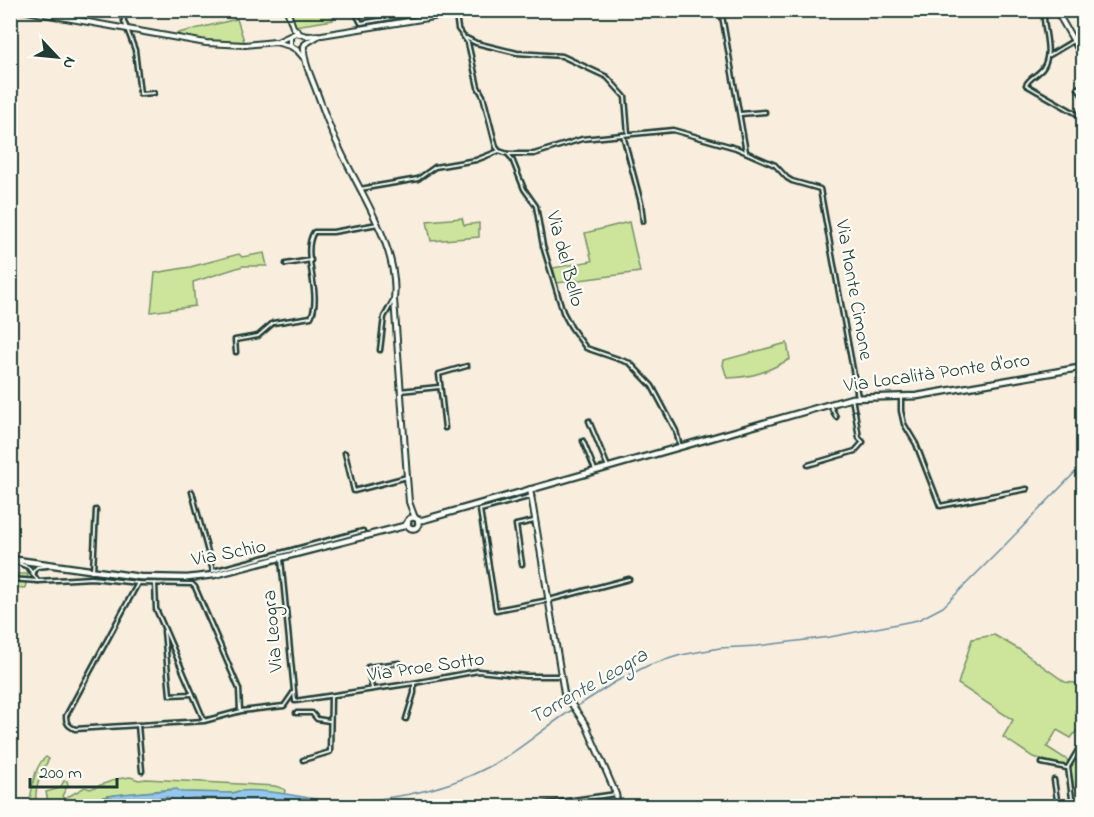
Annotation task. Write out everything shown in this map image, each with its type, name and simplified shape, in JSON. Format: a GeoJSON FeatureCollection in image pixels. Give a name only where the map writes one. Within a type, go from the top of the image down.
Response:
{"type":"FeatureCollection","features":[{"type":"Feature","properties":{"kind":"main road"},"geometry":{"type":"LineString","coordinates":[[21,10],[224,45],[275,42],[301,34],[322,35],[477,10]]}},
{"type":"Feature","properties":{"kind":"main road"},"geometry":{"type":"LineString","coordinates":[[287,10],[294,29],[301,34],[305,58],[337,145],[378,224],[392,268],[396,287],[394,299],[400,391],[413,521]]}},
{"type":"Feature","properties":{"kind":"main road"},"geometry":{"type":"LineString","coordinates":[[1056,10],[1083,59]]}},
{"type":"Feature","properties":{"kind":"main road"},"geometry":{"type":"LineString","coordinates":[[290,46],[291,22]]}},
{"type":"Feature","properties":{"kind":"main road"},"geometry":{"type":"LineString","coordinates":[[297,50],[322,35]]}},
{"type":"Feature","properties":{"kind":"main road"},"geometry":{"type":"LineString","coordinates":[[275,42],[290,46],[305,58]]}},
{"type":"Feature","properties":{"kind":"main road","name":"Via Località Ponte d'oro"},"geometry":{"type":"LineString","coordinates":[[608,467],[855,398],[901,397],[1083,367]]}},
{"type":"Feature","properties":{"kind":"main road","name":"Via Schio"},"geometry":{"type":"LineString","coordinates":[[10,560],[140,577],[187,578],[281,559],[608,467]]}},
{"type":"Feature","properties":{"kind":"main road"},"geometry":{"type":"LineString","coordinates":[[530,489],[564,693],[586,725],[616,794],[618,807]]}},
{"type":"Feature","properties":{"kind":"street"},"geometry":{"type":"LineString","coordinates":[[354,10],[361,23],[440,10]]}},
{"type":"Feature","properties":{"kind":"street"},"geometry":{"type":"LineString","coordinates":[[721,10],[747,152]]}},
{"type":"Feature","properties":{"kind":"street"},"geometry":{"type":"LineString","coordinates":[[1044,10],[1048,56],[1042,70],[1026,85],[1083,118]]}},
{"type":"Feature","properties":{"kind":"street"},"geometry":{"type":"LineString","coordinates":[[124,11],[126,29],[135,50],[140,94],[154,93]]}},
{"type":"Feature","properties":{"kind":"street"},"geometry":{"type":"LineString","coordinates":[[456,14],[458,29],[466,38],[476,43],[517,53],[562,56],[608,77],[625,97],[628,134]]}},
{"type":"Feature","properties":{"kind":"street"},"geometry":{"type":"LineString","coordinates":[[466,38],[494,141],[500,151],[508,154],[513,152],[534,154],[582,140],[673,130],[747,152]]}},
{"type":"Feature","properties":{"kind":"street"},"geometry":{"type":"LineString","coordinates":[[1048,56],[1073,41]]}},
{"type":"Feature","properties":{"kind":"street"},"geometry":{"type":"LineString","coordinates":[[1083,87],[1078,88],[1083,98]]}},
{"type":"Feature","properties":{"kind":"street"},"geometry":{"type":"LineString","coordinates":[[740,114],[765,112]]}},
{"type":"Feature","properties":{"kind":"street"},"geometry":{"type":"LineString","coordinates":[[623,135],[641,203],[643,221]]}},
{"type":"Feature","properties":{"kind":"street"},"geometry":{"type":"LineString","coordinates":[[360,189],[408,182],[418,179],[435,167],[476,160],[500,151]]}},
{"type":"Feature","properties":{"kind":"street","name":"Via Monte Cimone"},"geometry":{"type":"LineString","coordinates":[[747,152],[775,165],[792,181],[820,189],[855,398],[854,410],[859,438],[863,442],[855,451],[808,465]]}},
{"type":"Feature","properties":{"kind":"street","name":"Via del Bello"},"geometry":{"type":"LineString","coordinates":[[508,154],[513,159],[524,189],[536,206],[543,246],[563,312],[571,327],[586,348],[630,363],[652,386],[676,431],[680,447]]}},
{"type":"Feature","properties":{"kind":"street"},"geometry":{"type":"LineString","coordinates":[[236,352],[235,340],[258,336],[273,323],[311,317],[314,307],[311,237],[314,232],[333,232],[378,224]]}},
{"type":"Feature","properties":{"kind":"street"},"geometry":{"type":"LineString","coordinates":[[286,264],[311,260]]}},
{"type":"Feature","properties":{"kind":"street"},"geometry":{"type":"LineString","coordinates":[[380,350],[384,317],[394,299]]}},
{"type":"Feature","properties":{"kind":"street"},"geometry":{"type":"LineString","coordinates":[[445,428],[440,373],[467,366]]}},
{"type":"Feature","properties":{"kind":"street"},"geometry":{"type":"LineString","coordinates":[[400,391],[440,387]]}},
{"type":"Feature","properties":{"kind":"street"},"geometry":{"type":"LineString","coordinates":[[901,397],[904,424],[916,444],[940,506],[1027,489]]}},
{"type":"Feature","properties":{"kind":"street"},"geometry":{"type":"LineString","coordinates":[[830,405],[836,417]]}},
{"type":"Feature","properties":{"kind":"street"},"geometry":{"type":"LineString","coordinates":[[589,421],[608,467]]}},
{"type":"Feature","properties":{"kind":"street"},"geometry":{"type":"LineString","coordinates":[[583,441],[595,470]]}},
{"type":"Feature","properties":{"kind":"street"},"geometry":{"type":"LineString","coordinates":[[345,453],[354,491],[407,477]]}},
{"type":"Feature","properties":{"kind":"street"},"geometry":{"type":"LineString","coordinates":[[192,492],[213,573]]}},
{"type":"Feature","properties":{"kind":"street"},"geometry":{"type":"LineString","coordinates":[[532,496],[480,510],[496,610],[549,600],[629,579]]}},
{"type":"Feature","properties":{"kind":"street"},"geometry":{"type":"LineString","coordinates":[[93,571],[96,510]]}},
{"type":"Feature","properties":{"kind":"street"},"geometry":{"type":"LineString","coordinates":[[522,564],[516,525],[537,521]]}},
{"type":"Feature","properties":{"kind":"street","name":"Via Schio"},"geometry":{"type":"LineString","coordinates":[[213,573],[363,531]]}},
{"type":"Feature","properties":{"kind":"street","name":"Via Leogra"},"geometry":{"type":"LineString","coordinates":[[281,559],[295,701]]}},
{"type":"Feature","properties":{"kind":"street","name":"Via Schio"},"geometry":{"type":"LineString","coordinates":[[10,560],[32,571],[38,581]]}},
{"type":"Feature","properties":{"kind":"street","name":"Via Schio"},"geometry":{"type":"LineString","coordinates":[[32,562],[32,571]]}},
{"type":"Feature","properties":{"kind":"street","name":"Via Schio"},"geometry":{"type":"LineString","coordinates":[[32,571],[37,567],[57,566]]}},
{"type":"Feature","properties":{"kind":"street","name":"Via Schio"},"geometry":{"type":"LineString","coordinates":[[10,579],[38,581],[92,578],[138,583],[189,583],[195,587],[238,689],[241,711]]}},
{"type":"Feature","properties":{"kind":"street"},"geometry":{"type":"LineString","coordinates":[[138,583],[66,716],[66,723],[75,729],[204,721],[241,711],[284,706],[294,693]]}},
{"type":"Feature","properties":{"kind":"street"},"geometry":{"type":"LineString","coordinates":[[155,583],[156,609],[204,721]]}},
{"type":"Feature","properties":{"kind":"street"},"geometry":{"type":"LineString","coordinates":[[164,628],[170,696],[193,694]]}},
{"type":"Feature","properties":{"kind":"street"},"geometry":{"type":"LineString","coordinates":[[372,689],[368,667],[399,663]]}},
{"type":"Feature","properties":{"kind":"street","name":"Via Proe Sotto"},"geometry":{"type":"LineString","coordinates":[[295,701],[478,671],[526,676],[561,676]]}},
{"type":"Feature","properties":{"kind":"street"},"geometry":{"type":"LineString","coordinates":[[406,719],[414,693],[414,683]]}},
{"type":"Feature","properties":{"kind":"street"},"geometry":{"type":"LineString","coordinates":[[303,760],[330,752],[331,696]]}},
{"type":"Feature","properties":{"kind":"street"},"geometry":{"type":"LineString","coordinates":[[296,713],[312,713],[317,719],[330,721]]}},
{"type":"Feature","properties":{"kind":"street"},"geometry":{"type":"LineString","coordinates":[[138,725],[142,771]]}},
{"type":"Feature","properties":{"kind":"street"},"geometry":{"type":"LineString","coordinates":[[1073,807],[1068,768],[1083,740]]}},
{"type":"Feature","properties":{"kind":"street"},"geometry":{"type":"LineString","coordinates":[[1042,763],[1068,768]]}},
{"type":"Feature","properties":{"kind":"street"},"geometry":{"type":"LineString","coordinates":[[1054,780],[1058,807]]}},
{"type":"Feature","properties":{"kind":"street"},"geometry":{"type":"LineString","coordinates":[[531,807],[616,794]]}},
{"type":"Feature","properties":{"kind":"green space"},"geometry":{"type":"Polygon","coordinates":[[[288,11],[332,11],[333,20],[295,26],[288,11]]]}},
{"type":"Feature","properties":{"kind":"green space"},"geometry":{"type":"Polygon","coordinates":[[[237,19],[245,44],[224,44],[179,36],[178,33],[237,19]]]}},
{"type":"Feature","properties":{"kind":"green space"},"geometry":{"type":"Polygon","coordinates":[[[462,218],[464,225],[479,223],[479,237],[431,241],[427,221],[462,218]]]}},
{"type":"Feature","properties":{"kind":"green space"},"geometry":{"type":"Polygon","coordinates":[[[629,222],[640,272],[557,283],[553,268],[592,261],[585,233],[629,222]]]}},
{"type":"Feature","properties":{"kind":"green space"},"geometry":{"type":"Polygon","coordinates":[[[264,253],[267,266],[243,266],[193,282],[195,306],[151,312],[155,273],[190,267],[239,254],[242,257],[264,253]]]}},
{"type":"Feature","properties":{"kind":"green space"},"geometry":{"type":"Polygon","coordinates":[[[787,343],[790,359],[760,373],[727,378],[723,365],[724,360],[787,343]]]}},
{"type":"Feature","properties":{"kind":"green space"},"geometry":{"type":"Polygon","coordinates":[[[11,574],[28,574],[25,588],[11,587],[11,574]]]}},
{"type":"Feature","properties":{"kind":"green space"},"geometry":{"type":"Polygon","coordinates":[[[994,635],[1020,650],[1065,682],[1083,684],[1083,711],[1078,708],[1075,711],[1083,717],[1083,732],[1078,729],[1071,738],[1057,730],[1047,747],[1069,761],[1067,767],[1033,757],[1003,737],[1013,720],[958,684],[972,639],[994,635]]]}},
{"type":"Feature","properties":{"kind":"green space"},"geometry":{"type":"Polygon","coordinates":[[[1083,743],[1083,787],[1074,788],[1070,767],[1083,743]]]}},
{"type":"Feature","properties":{"kind":"green space"},"geometry":{"type":"Polygon","coordinates":[[[46,757],[49,759],[36,795],[38,806],[29,806],[38,766],[46,757]]]}},
{"type":"Feature","properties":{"kind":"green space"},"geometry":{"type":"Polygon","coordinates":[[[130,777],[139,780],[275,786],[285,791],[284,794],[238,791],[233,793],[181,792],[173,789],[107,796],[77,806],[49,806],[46,792],[60,788],[64,781],[67,781],[68,785],[62,796],[64,799],[85,787],[90,789],[117,779],[130,777]]]}},
{"type":"Feature","properties":{"kind":"green space"},"geometry":{"type":"Polygon","coordinates":[[[167,797],[176,801],[193,798],[234,799],[243,803],[267,802],[328,806],[108,806],[167,797]]]}},
{"type":"Feature","properties":{"kind":"water"},"geometry":{"type":"Polygon","coordinates":[[[177,789],[181,792],[233,793],[251,790],[332,802],[373,802],[374,804],[328,806],[267,802],[243,803],[234,799],[193,798],[176,801],[167,797],[108,806],[77,806],[114,795],[177,789]]]}},
{"type":"Feature","properties":{"kind":"waterway","name":"Torrente Leogra"},"geometry":{"type":"LineString","coordinates":[[576,707],[615,682],[649,665],[681,655],[720,648],[830,637],[918,620],[943,607],[1084,463]]}},
{"type":"Feature","properties":{"kind":"waterway","name":"Torrente Leogra"},"geometry":{"type":"LineString","coordinates":[[331,802],[402,796],[470,776],[512,753],[572,710]]}}]}
